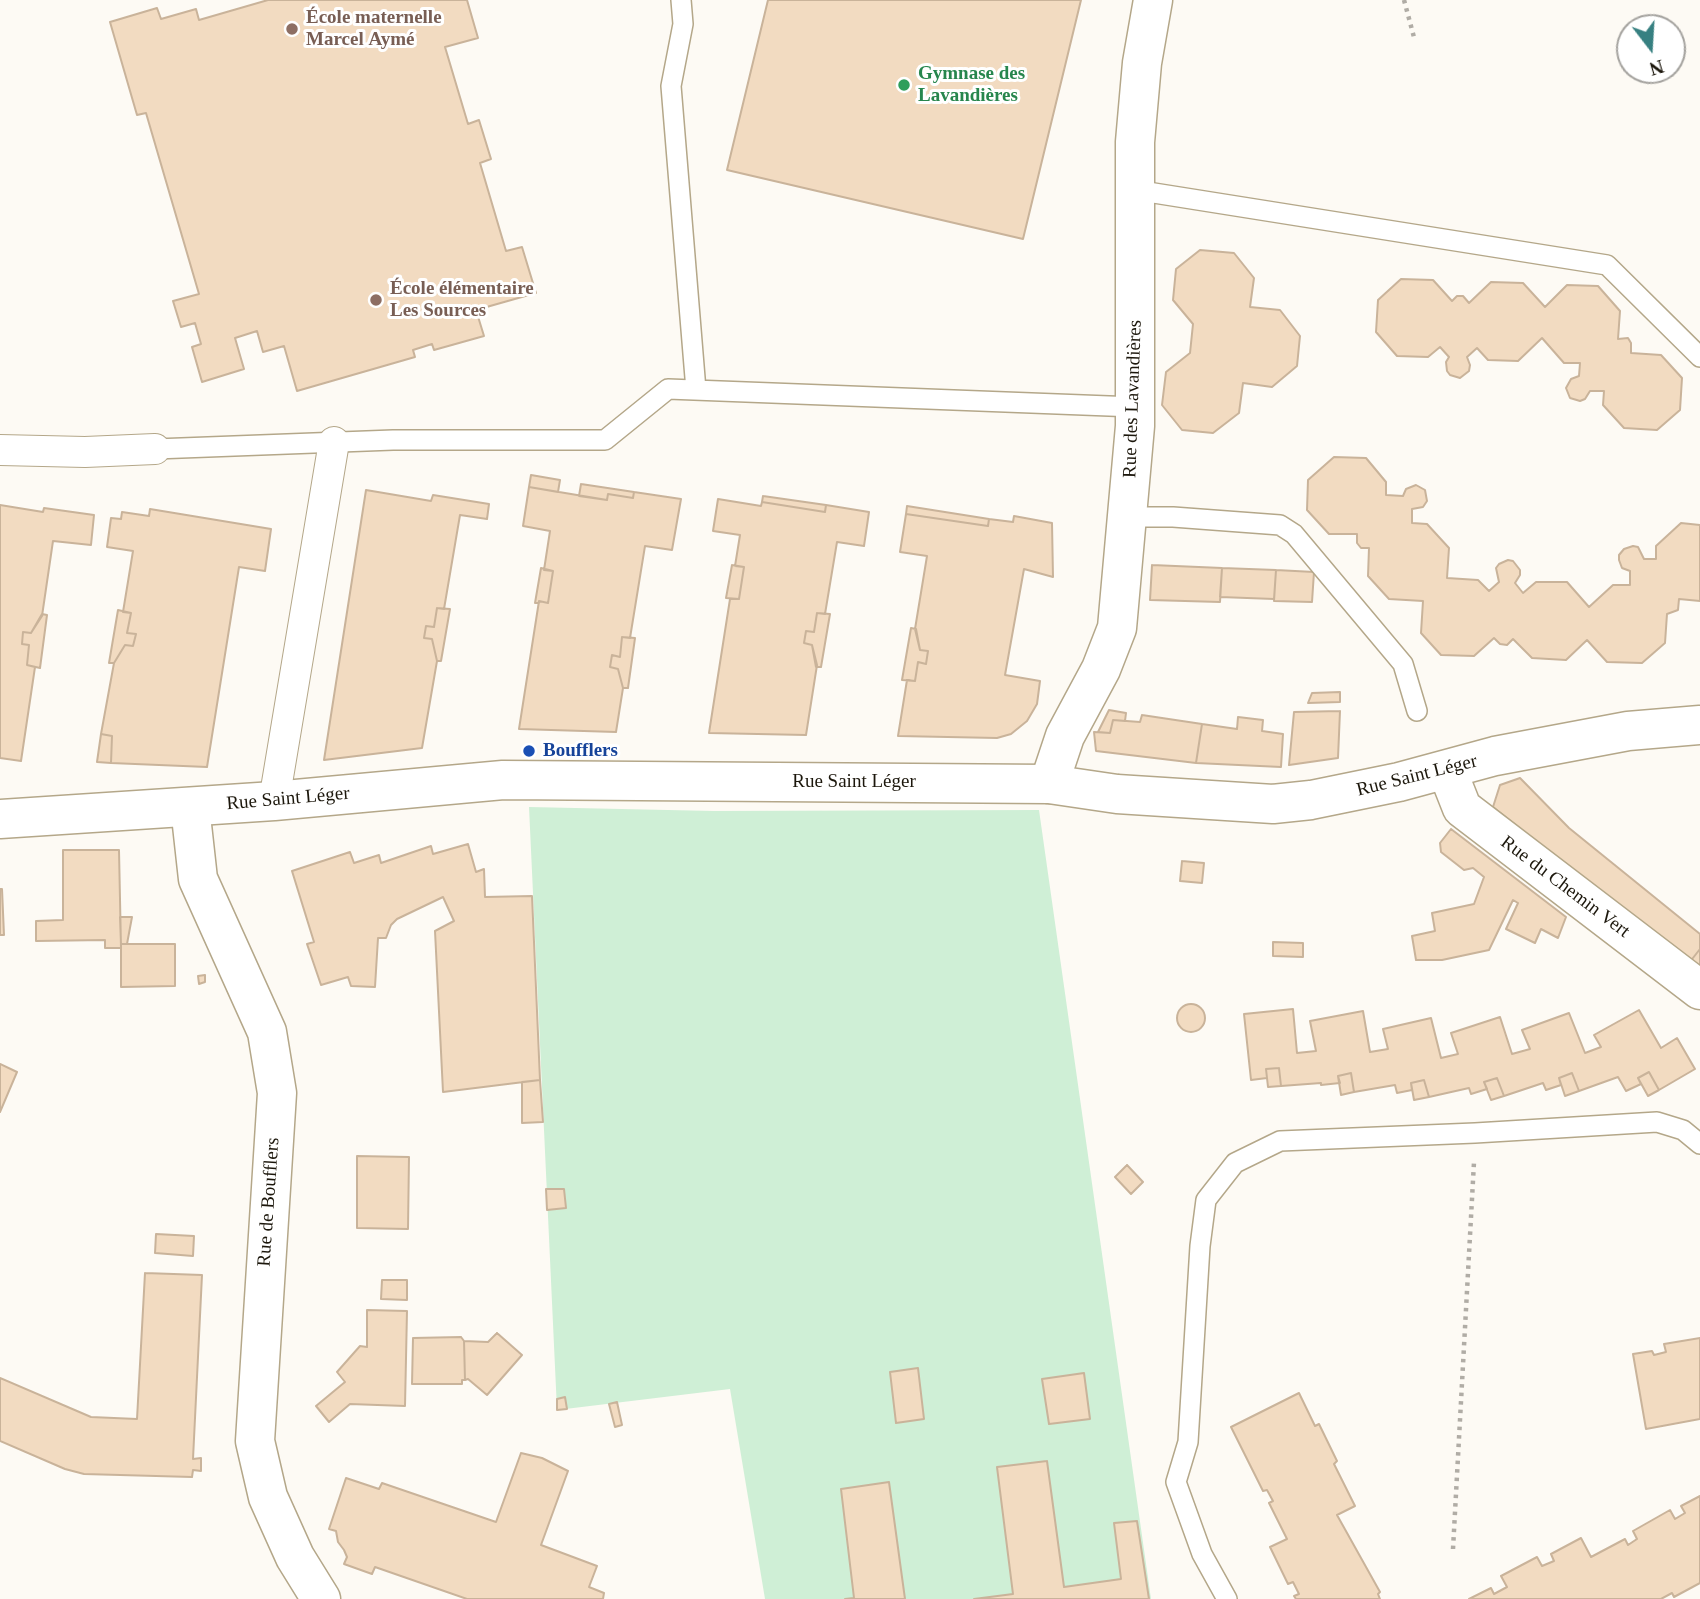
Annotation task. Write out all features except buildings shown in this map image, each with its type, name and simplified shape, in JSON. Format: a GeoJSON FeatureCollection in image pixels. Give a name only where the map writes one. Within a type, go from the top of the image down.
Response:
{"type":"FeatureCollection","features":[{"type":"Feature","properties":{"kind":"street","name":"Rue des Lavandières"},"geometry":{"type":"LineString","coordinates":[[1049,784],[1065,736],[1101,669],[1116,628],[1128,517],[1135,407],[1135,142],[1142,63],[1153,0]]}},
{"type":"Feature","properties":{"kind":"street"},"geometry":{"type":"LineString","coordinates":[[274,801],[334,442]]}},
{"type":"Feature","properties":{"kind":"street"},"geometry":{"type":"LineString","coordinates":[[0,450],[85,452],[155,449]]}},
{"type":"Feature","properties":{"kind":"street","name":"Rue Saint Léger"},"geometry":{"type":"LineString","coordinates":[[0,819],[274,801],[503,779],[1049,784],[1117,794],[1273,804],[1311,800],[1399,782],[1495,756],[1628,731],[1700,725]]}},
{"type":"Feature","properties":{"kind":"street","name":"Rue du Chemin Vert"},"geometry":{"type":"LineString","coordinates":[[1447,769],[1462,808],[1700,990]]}},
{"type":"Feature","properties":{"kind":"street","name":"Rue de Boufflers"},"geometry":{"type":"LineString","coordinates":[[190,807],[198,879],[267,1032],[277,1093],[255,1441],[268,1497],[295,1557],[321,1599]]}},
{"type":"Feature","properties":{"kind":"lane"},"geometry":{"type":"LineString","coordinates":[[681,0],[682,24],[671,86],[696,390]]}},
{"type":"Feature","properties":{"kind":"lane"},"geometry":{"type":"LineString","coordinates":[[1135,190],[1607,265],[1700,357]]}},
{"type":"Feature","properties":{"kind":"lane"},"geometry":{"type":"LineString","coordinates":[[155,449],[334,442],[605,440],[668,389],[1135,407]]}},
{"type":"Feature","properties":{"kind":"lane"},"geometry":{"type":"LineString","coordinates":[[1128,517],[1173,517],[1280,525],[1294,534],[1403,664],[1417,710]]}},
{"type":"Feature","properties":{"kind":"lane"},"geometry":{"type":"LineString","coordinates":[[1227,1599],[1202,1554],[1176,1482],[1188,1442],[1200,1246],[1206,1200],[1235,1163],[1280,1141],[1657,1122],[1683,1130],[1700,1144]]}},
{"type":"Feature","properties":{"kind":"path"},"geometry":{"type":"LineString","coordinates":[[1404,0],[1415,41]]}},
{"type":"Feature","properties":{"kind":"path"},"geometry":{"type":"LineString","coordinates":[[1454,1549],[1475,1133]]}},
{"type":"Feature","properties":{"kind":"green space"},"geometry":{"type":"Polygon","coordinates":[[[529,807],[714,811],[1039,810],[1151,1599],[765,1599],[730,1389],[557,1410],[529,807]]]}},
{"type":"Feature","properties":{"kind":"place","name":"École maternelle Marcel Aymé"},"geometry":{"type":"Point","coordinates":[292,29]}},
{"type":"Feature","properties":{"kind":"place","name":"Gymnase des Lavandières"},"geometry":{"type":"Point","coordinates":[904,85]}},
{"type":"Feature","properties":{"kind":"place","name":"École élémentaire Les Sources"},"geometry":{"type":"Point","coordinates":[376,300]}},
{"type":"Feature","properties":{"kind":"place","name":"Boufflers"},"geometry":{"type":"Point","coordinates":[529,751]}}]}
